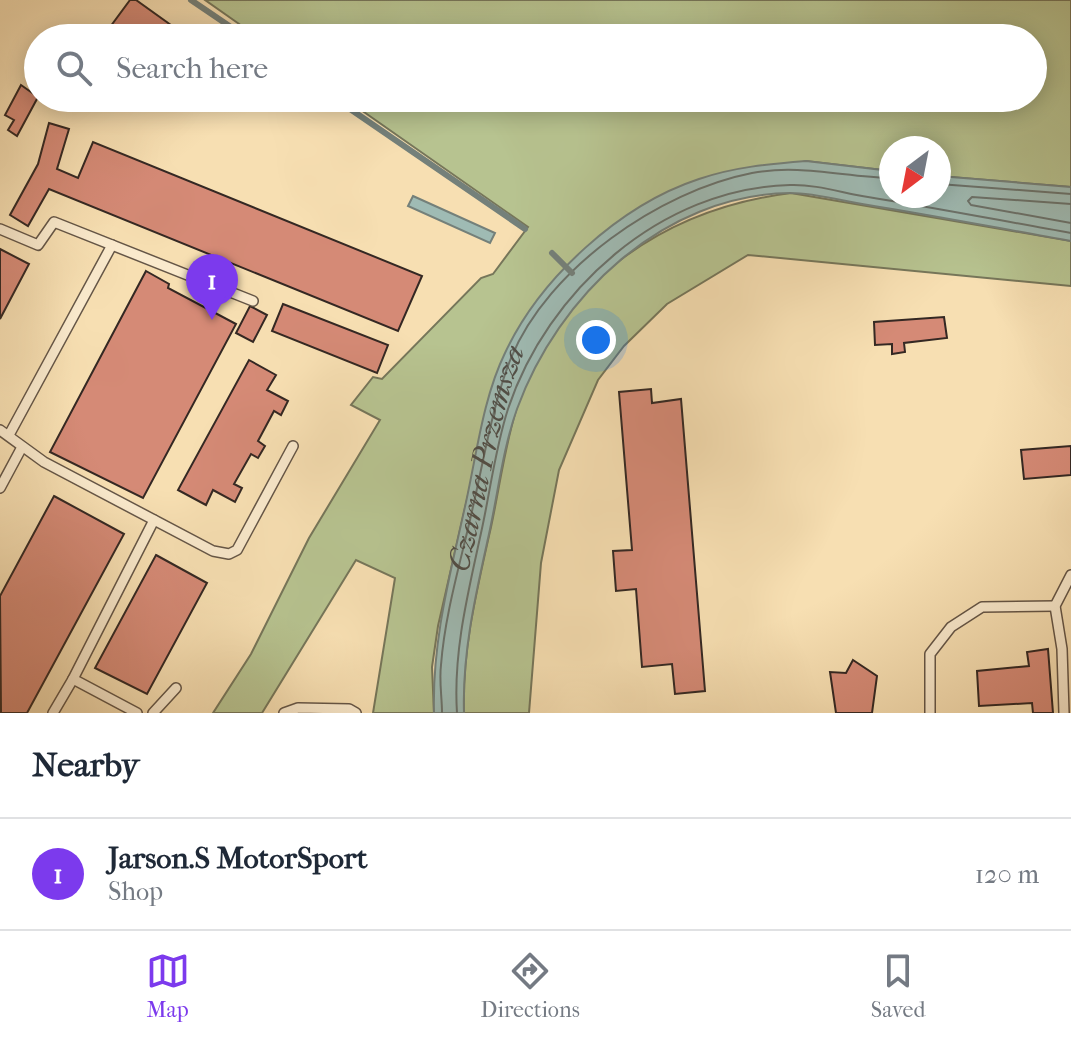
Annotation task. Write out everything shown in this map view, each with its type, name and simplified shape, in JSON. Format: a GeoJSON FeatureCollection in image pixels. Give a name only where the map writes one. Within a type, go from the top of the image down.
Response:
{"type":"FeatureCollection","features":[{"type":"Feature","properties":{"kind":"lane"},"geometry":{"type":"LineString","coordinates":[[0,229],[38,245],[54,222],[253,301]]}},
{"type":"Feature","properties":{"kind":"lane"},"geometry":{"type":"LineString","coordinates":[[112,245],[4,433],[44,462],[213,551],[229,554],[237,550],[293,446]]}},
{"type":"Feature","properties":{"kind":"lane"},"geometry":{"type":"LineString","coordinates":[[0,488],[22,447]]}},
{"type":"Feature","properties":{"kind":"lane"},"geometry":{"type":"LineString","coordinates":[[53,713],[154,520]]}},
{"type":"Feature","properties":{"kind":"lane"},"geometry":{"type":"LineString","coordinates":[[1064,713],[1062,649],[1055,606],[1071,575]]}},
{"type":"Feature","properties":{"kind":"lane"},"geometry":{"type":"LineString","coordinates":[[930,713],[930,654],[951,627],[982,607],[1055,606]]}},
{"type":"Feature","properties":{"kind":"lane"},"geometry":{"type":"LineString","coordinates":[[73,679],[137,713]]}},
{"type":"Feature","properties":{"kind":"lane"},"geometry":{"type":"LineString","coordinates":[[153,713],[176,688]]}},
{"type":"Feature","properties":{"kind":"lane"},"geometry":{"type":"LineString","coordinates":[[284,713],[298,708],[349,709],[356,713]]}},
{"type":"Feature","properties":{"kind":"green space"},"geometry":{"type":"Polygon","coordinates":[[[205,0],[1071,0],[1071,187],[951,177],[951,136],[879,136],[879,170],[806,161],[642,206],[490,399],[438,626],[432,667],[434,713],[373,713],[395,578],[356,560],[262,713],[213,713],[251,654],[309,538],[380,420],[351,405],[373,377],[382,379],[481,278],[493,274],[528,227],[364,112],[1047,112],[1047,24],[239,24],[205,0]]]}},
{"type":"Feature","properties":{"kind":"green space"},"geometry":{"type":"Polygon","coordinates":[[[791,193],[1071,241],[1071,286],[748,255],[667,304],[624,346],[598,380],[559,470],[541,563],[529,713],[464,713],[465,666],[472,619],[508,442],[532,368],[556,327],[585,292],[619,261],[657,236],[699,216],[744,202],[791,193]]]}},
{"type":"Feature","properties":{"kind":"water","name":"Czarna Przemsza"},"geometry":{"type":"Polygon","coordinates":[[[806,161],[879,170],[879,207],[790,193],[743,198],[700,212],[659,232],[621,259],[588,292],[559,328],[535,367],[512,424],[471,623],[465,668],[464,713],[434,713],[436,661],[443,611],[480,430],[497,371],[520,325],[561,272],[612,226],[669,191],[712,175],[806,161]]]}},
{"type":"Feature","properties":{"kind":"water"},"geometry":{"type":"Polygon","coordinates":[[[951,177],[1071,187],[1071,241],[886,208],[951,208],[951,177]]]}},
{"type":"Feature","properties":{"kind":"water"},"geometry":{"type":"Polygon","coordinates":[[[413,196],[495,233],[490,243],[408,206],[413,196]]]}},
{"type":"Feature","properties":{"kind":"building"},"geometry":{"type":"Polygon","coordinates":[[[130,0],[136,0],[169,24],[112,24],[130,0]]]}},
{"type":"Feature","properties":{"kind":"building"},"geometry":{"type":"Polygon","coordinates":[[[21,85],[24,87],[24,112],[30,112],[17,136],[8,130],[14,120],[5,115],[21,85]]]}},
{"type":"Feature","properties":{"kind":"building"},"geometry":{"type":"Polygon","coordinates":[[[49,123],[69,129],[57,169],[78,178],[93,142],[422,276],[398,331],[49,189],[28,226],[10,215],[38,164],[49,123]]]}},
{"type":"Feature","properties":{"kind":"building"},"geometry":{"type":"Polygon","coordinates":[[[0,249],[29,264],[0,319],[0,249]]]}},
{"type":"Feature","properties":{"kind":"building"},"geometry":{"type":"Polygon","coordinates":[[[146,271],[169,284],[168,288],[236,324],[143,498],[50,452],[146,271]]]}},
{"type":"Feature","properties":{"kind":"building"},"geometry":{"type":"Polygon","coordinates":[[[283,304],[388,345],[377,373],[272,331],[283,304]]]}},
{"type":"Feature","properties":{"kind":"building"},"geometry":{"type":"Polygon","coordinates":[[[250,306],[267,315],[253,342],[236,333],[250,306]]]}},
{"type":"Feature","properties":{"kind":"building"},"geometry":{"type":"Polygon","coordinates":[[[944,317],[947,338],[904,343],[905,352],[892,354],[892,344],[875,345],[874,322],[944,317]]]}},
{"type":"Feature","properties":{"kind":"building"},"geometry":{"type":"Polygon","coordinates":[[[249,360],[276,375],[267,390],[288,401],[281,415],[274,411],[258,441],[265,446],[258,458],[251,454],[234,484],[242,488],[235,502],[213,490],[206,505],[178,490],[249,360]]]}},
{"type":"Feature","properties":{"kind":"building"},"geometry":{"type":"Polygon","coordinates":[[[651,389],[652,403],[681,399],[705,691],[675,694],[672,664],[642,667],[636,589],[616,591],[613,551],[632,550],[619,392],[651,389]]]}},
{"type":"Feature","properties":{"kind":"building"},"geometry":{"type":"Polygon","coordinates":[[[1071,446],[1071,475],[1024,479],[1021,450],[1071,446]]]}},
{"type":"Feature","properties":{"kind":"building"},"geometry":{"type":"Polygon","coordinates":[[[54,496],[124,534],[27,713],[1,713],[0,596],[54,496]]]}},
{"type":"Feature","properties":{"kind":"building"},"geometry":{"type":"Polygon","coordinates":[[[156,555],[207,583],[147,694],[95,668],[156,555]]]}},
{"type":"Feature","properties":{"kind":"building"},"geometry":{"type":"Polygon","coordinates":[[[1048,649],[1053,713],[1033,713],[1032,703],[979,706],[977,671],[1029,666],[1027,652],[1048,649]]]}},
{"type":"Feature","properties":{"kind":"building"},"geometry":{"type":"Polygon","coordinates":[[[853,660],[877,676],[872,713],[836,713],[830,672],[846,673],[853,660]]]}},
{"type":"Feature","properties":{"kind":"waterway"},"geometry":{"type":"LineString","coordinates":[[191,0],[226,24]]}},
{"type":"Feature","properties":{"kind":"waterway"},"geometry":{"type":"LineString","coordinates":[[354,112],[525,229]]}},
{"type":"Feature","properties":{"kind":"waterway"},"geometry":{"type":"LineString","coordinates":[[552,253],[572,273]]}},
{"type":"Feature","properties":{"kind":"place","name":"Jarson.S MotorSport"},"geometry":{"type":"Point","coordinates":[212,320]}}]}
